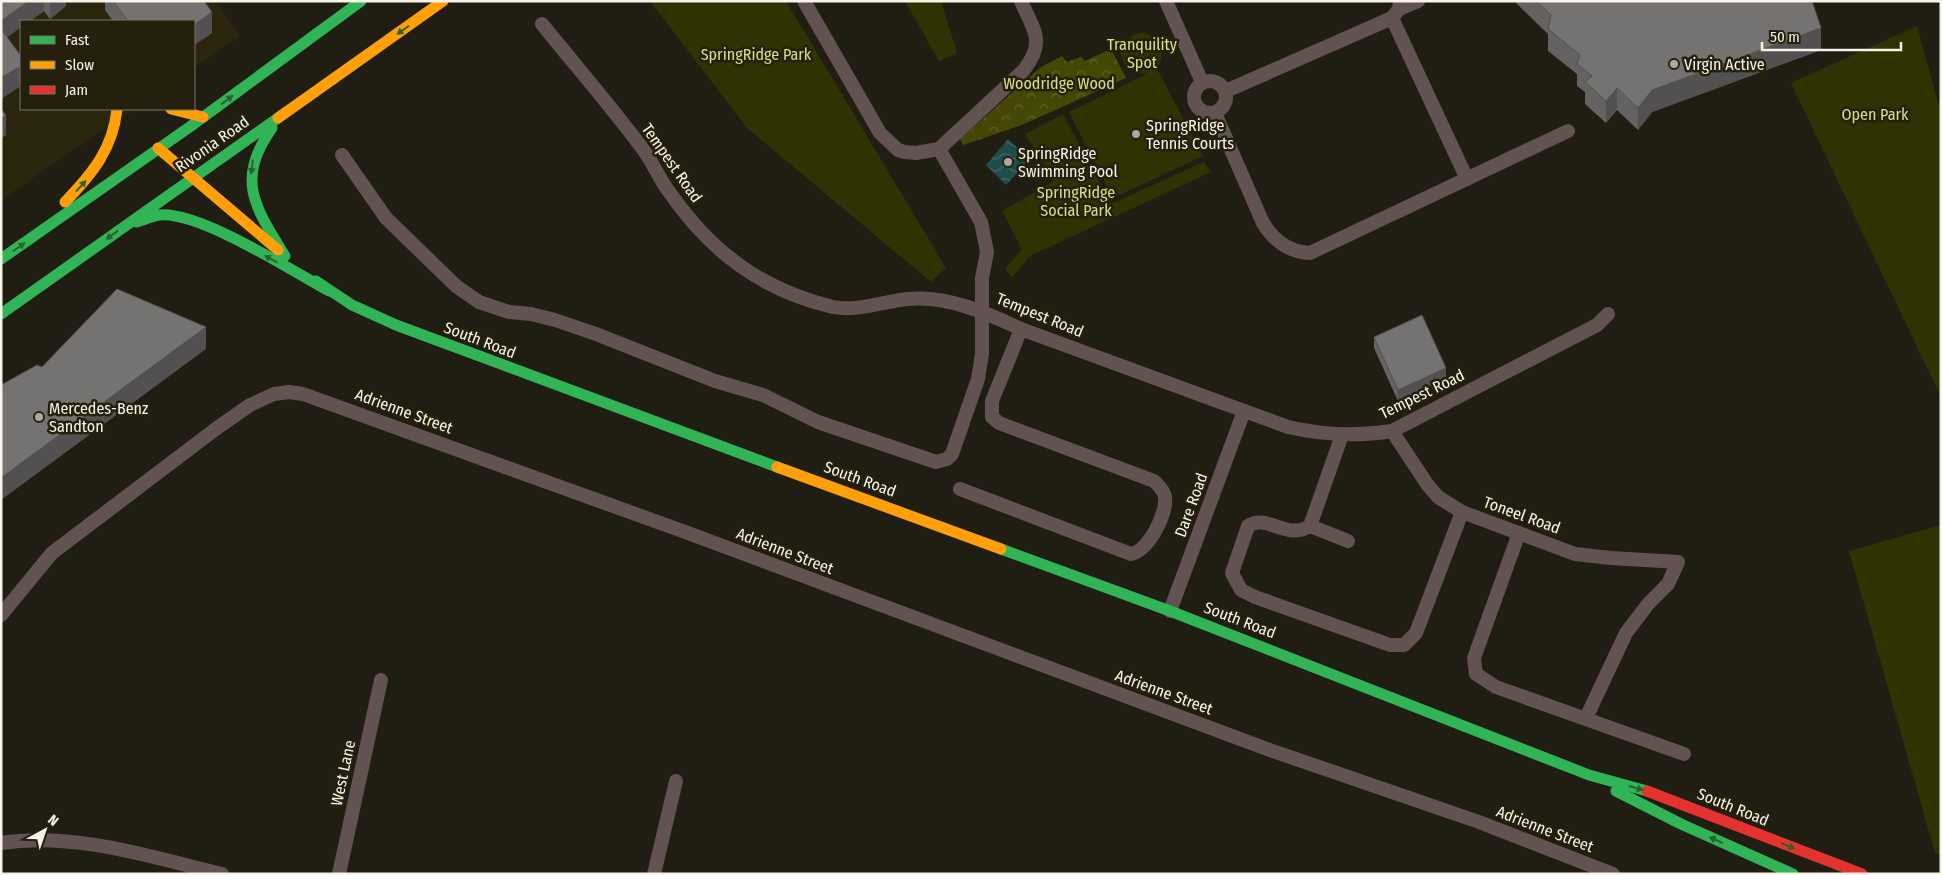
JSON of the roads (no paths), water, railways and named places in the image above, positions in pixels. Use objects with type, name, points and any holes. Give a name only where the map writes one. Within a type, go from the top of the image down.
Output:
[{"type":"street","name":"Rivonia Road","points":[[1,259],[203,117],[361,1]]},
{"type":"street","name":"Rivonia Road","points":[[1,314],[443,1]]},
{"type":"street","points":[[804,1],[880,133],[888,143],[905,152],[916,153],[939,149],[1024,70],[1035,55],[1036,39],[1020,1]]},
{"type":"street","points":[[1166,1],[1202,82]]},
{"type":"street","points":[[1226,91],[1397,9],[1418,1]]},
{"type":"street","points":[[1397,9],[1467,179]]},
{"type":"street","name":"Tempest Road","points":[[542,24],[643,149],[669,192],[692,223],[721,251],[749,274],[774,287],[836,308],[848,308],[912,298],[939,300],[983,311],[1021,329],[1288,427],[1324,434],[1342,435],[1367,435],[1392,431],[1597,325],[1608,314]]},
{"type":"street","points":[[1211,80],[1220,83],[1226,91],[1225,104],[1215,113],[1200,110],[1195,103],[1193,95],[1202,82],[1211,80]]},
{"type":"street","points":[[36,235],[102,162],[116,124],[116,110]]},
{"type":"street","points":[[175,110],[203,117]]},
{"type":"street","points":[[285,256],[257,207],[251,187],[251,174],[255,150],[286,112]]},
{"type":"street","points":[[1215,113],[1263,223],[1270,233],[1297,252],[1310,253],[1568,131]]},
{"type":"street","name":"South Road","points":[[158,148],[194,176],[285,256],[329,291],[352,305],[396,325],[555,386],[1170,611],[1589,775],[1653,793],[1862,874]]},
{"type":"street","points":[[342,154],[386,218],[456,286],[479,302],[509,312],[531,314],[555,320],[596,334],[715,381],[763,395],[818,422],[928,461],[936,462],[947,459],[960,435],[978,380],[982,354],[982,278],[987,252],[981,222],[939,149]]},
{"type":"street","points":[[126,224],[158,215],[177,216],[205,224],[329,291]]},
{"type":"street","points":[[960,489],[1131,554],[1148,545],[1163,510],[1165,498],[1161,488],[1154,481],[999,423],[992,417],[992,401],[1021,329]]},
{"type":"street","name":"Adrienne Street","points":[[1,615],[40,566],[58,547],[210,434],[250,405],[274,394],[289,392],[303,394],[679,529],[1267,749],[1479,822],[1613,874]]},
{"type":"street","name":"Dare Road","points":[[1170,611],[1244,411]]},
{"type":"street","name":"Toneel Road","points":[[1392,431],[1427,484],[1438,497],[1462,512],[1575,554],[1678,562],[1668,584],[1648,604],[1626,634],[1586,718]]},
{"type":"street","points":[[1310,526],[1342,435]]},
{"type":"street","points":[[1348,541],[1310,526],[1293,532],[1261,522],[1248,526],[1232,573],[1235,583],[1241,590],[1255,597],[1397,647],[1409,643],[1416,632],[1462,512]]},
{"type":"street","points":[[1519,533],[1474,658],[1474,670],[1482,680],[1496,687],[1684,754]]},
{"type":"street","name":"West Lane","points":[[339,874],[381,680]]},
{"type":"street","name":"South Road","points":[[1589,775],[1644,807],[1793,874]]},
{"type":"street","points":[[654,874],[676,781]]},
{"type":"street","points":[[1,843],[19,841],[75,842],[222,874]]},
{"type":"water","name":"SpringRidge Swimming Pool","points":[[1008,139],[1030,159],[1006,185],[986,165]]},
{"type":"place","name":"Virgin Active","points":[[1674,64]]},
{"type":"place","name":"SpringRidge Tennis Courts","points":[[1136,134]]},
{"type":"place","name":"SpringRidge Swimming Pool","points":[[1008,162]]},
{"type":"place","name":"Mercedes-Benz Sandton","points":[[39,417]]},
{"type":"park label","name":"Tranquility Spot","points":[[1142,53]]},
{"type":"park label","name":"SpringRidge Park","points":[[756,54]]},
{"type":"park label","name":"Woodridge Wood","points":[[1059,83]]},
{"type":"park label","name":"Open Park","points":[[1875,114]]},
{"type":"park label","name":"SpringRidge Social Park","points":[[1076,201]]}]
